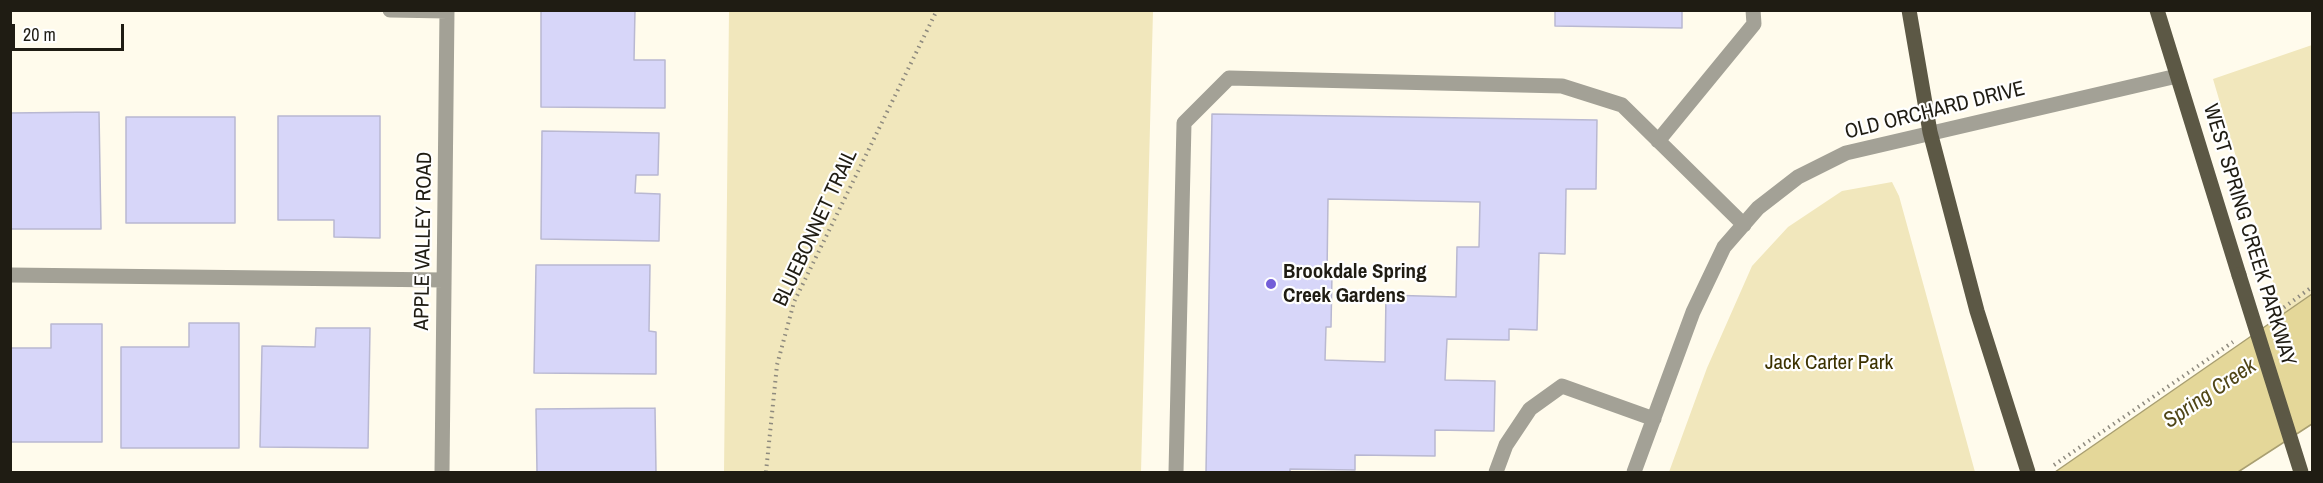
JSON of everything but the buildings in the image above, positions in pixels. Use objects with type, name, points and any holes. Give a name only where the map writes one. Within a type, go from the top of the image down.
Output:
[{"type":"main road","points":[[1909,10],[1930,132],[1977,311],[2028,472]]},
{"type":"main road","name":"WEST SPRING CREEK PARKWAY","points":[[2157,10],[2301,472]]},
{"type":"street","points":[[390,10],[447,11]]},
{"type":"street","points":[[1658,141],[1754,24],[1753,10]]},
{"type":"street","name":"APPLE VALLEY ROAD","points":[[442,472],[447,11]]},
{"type":"street","name":"OLD ORCHARD DRIVE","points":[[1634,472],[1693,312],[1724,248],[1758,208],[1798,177],[1846,153],[2177,76]]},
{"type":"street","points":[[1176,472],[1184,123],[1229,78],[1562,86],[1622,105],[1744,225]]},
{"type":"street","points":[[10,275],[444,280]]},
{"type":"street","points":[[1496,472],[1506,445],[1530,409],[1562,386],[1654,419]]},
{"type":"path","name":"BLUEBONNET TRAIL","points":[[766,472],[777,365],[794,302],[937,10]]},
{"type":"path","points":[[2273,315],[2313,287]]},
{"type":"path","points":[[2052,466],[2235,340]]},
{"type":"green space","points":[[729,11],[1153,11],[1141,472],[724,472]]},
{"type":"green space","points":[[2312,45],[2312,414],[2213,79]]},
{"type":"green space","name":"Jack Carter Park","points":[[1892,182],[1899,196],[1975,472],[1669,472],[1707,368],[1752,266],[1788,227],[1842,191]]},
{"type":"water","name":"Spring Creek","points":[[2312,294],[2312,424],[2238,472],[2055,472]]},
{"type":"place","name":"Brookdale Spring Creek Gardens","points":[[1271,284]]}]
